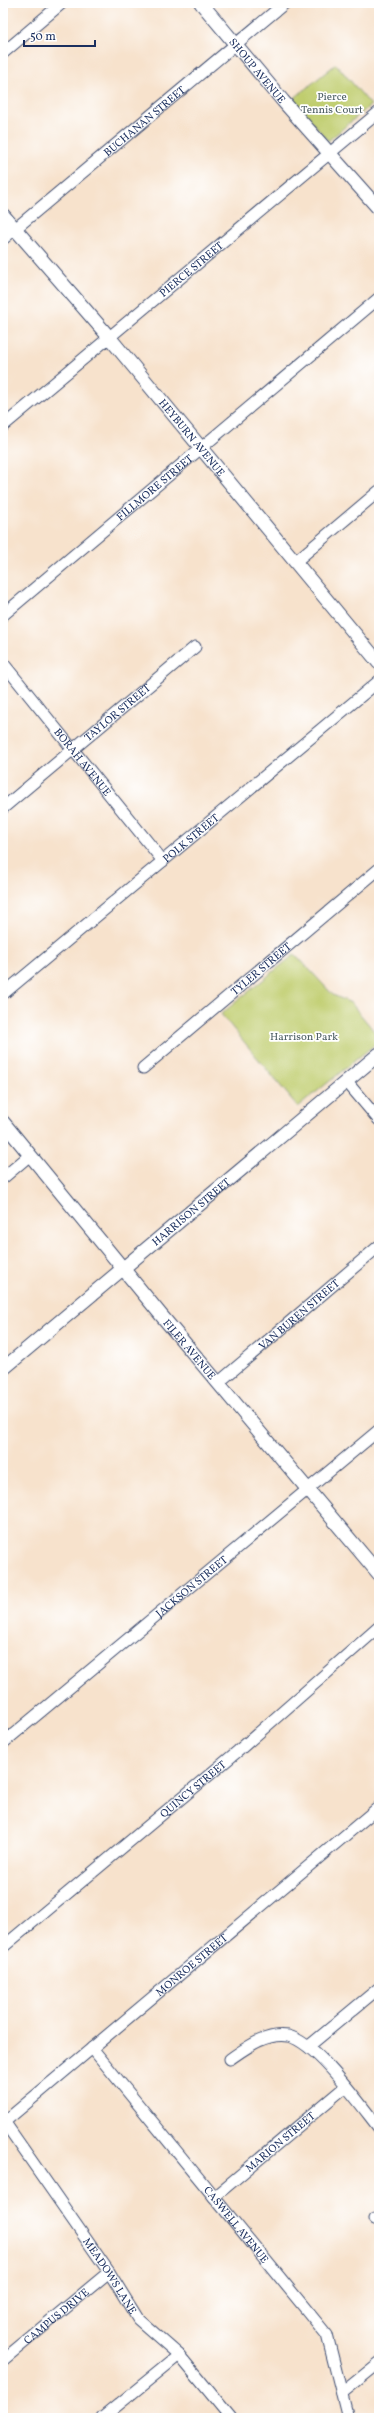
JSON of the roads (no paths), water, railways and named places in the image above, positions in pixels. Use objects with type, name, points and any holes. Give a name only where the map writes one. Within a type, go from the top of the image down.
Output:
[{"type":"street","points":[[3,53],[62,3]]},
{"type":"street","name":"SHOUP AVENUE","points":[[201,3],[329,153],[379,209]]},
{"type":"street","name":"BUCHANAN STREET","points":[[3,239],[285,3]]},
{"type":"street","name":"PIERCE STREET","points":[[3,426],[379,112]]},
{"type":"street","name":"HEYBURN AVENUE","points":[[3,215],[109,337],[379,663]]},
{"type":"street","name":"FILLMORE STREET","points":[[3,615],[379,298]]},
{"type":"street","points":[[295,562],[379,491]]},
{"type":"street","name":"TAYLOR STREET","points":[[3,808],[195,647]]},
{"type":"street","name":"BORAH AVENUE","points":[[3,663],[163,861]]},
{"type":"street","name":"POLK STREET","points":[[3,994],[379,681]]},
{"type":"street","name":"TYLER STREET","points":[[143,1068],[379,869]]},
{"type":"street","name":"HARRISON STREET","points":[[3,1369],[379,1054]]},
{"type":"street","points":[[346,1081],[379,1120]]},
{"type":"street","name":"FILER AVENUE","points":[[3,1122],[123,1269],[379,1574]]},
{"type":"street","points":[[3,1178],[30,1155]]},
{"type":"street","name":"VAN BUREN STREET","points":[[218,1383],[379,1246]]},
{"type":"street","name":"JACKSON STREET","points":[[3,1743],[379,1430]]},
{"type":"street","name":"QUINCY STREET","points":[[3,1947],[238,1751],[379,1627]]},
{"type":"street","name":"MONROE STREET","points":[[3,2122],[379,1806]]},
{"type":"street","points":[[309,2046],[379,1988]]},
{"type":"street","points":[[230,2059],[259,2040],[288,2036],[309,2046],[379,2128]]},
{"type":"street","name":"CASWELL AVENUE","points":[[92,2048],[327,2335],[348,2418]]},
{"type":"street","name":"MARION STREET","points":[[214,2197],[345,2087]]},
{"type":"street","name":"MEADOWS LANE","points":[[3,2122],[109,2272],[138,2319],[179,2355],[231,2418]]},
{"type":"street","name":"CAMPUS DRIVE","points":[[3,2360],[109,2272]]},
{"type":"street","points":[[102,2418],[179,2355]]},
{"type":"street","points":[[342,2393],[379,2363]]},
{"type":"park label","name":"Pierce Tennis Court","points":[[332,102]]},
{"type":"park label","name":"Harrison Park","points":[[304,1036]]}]
